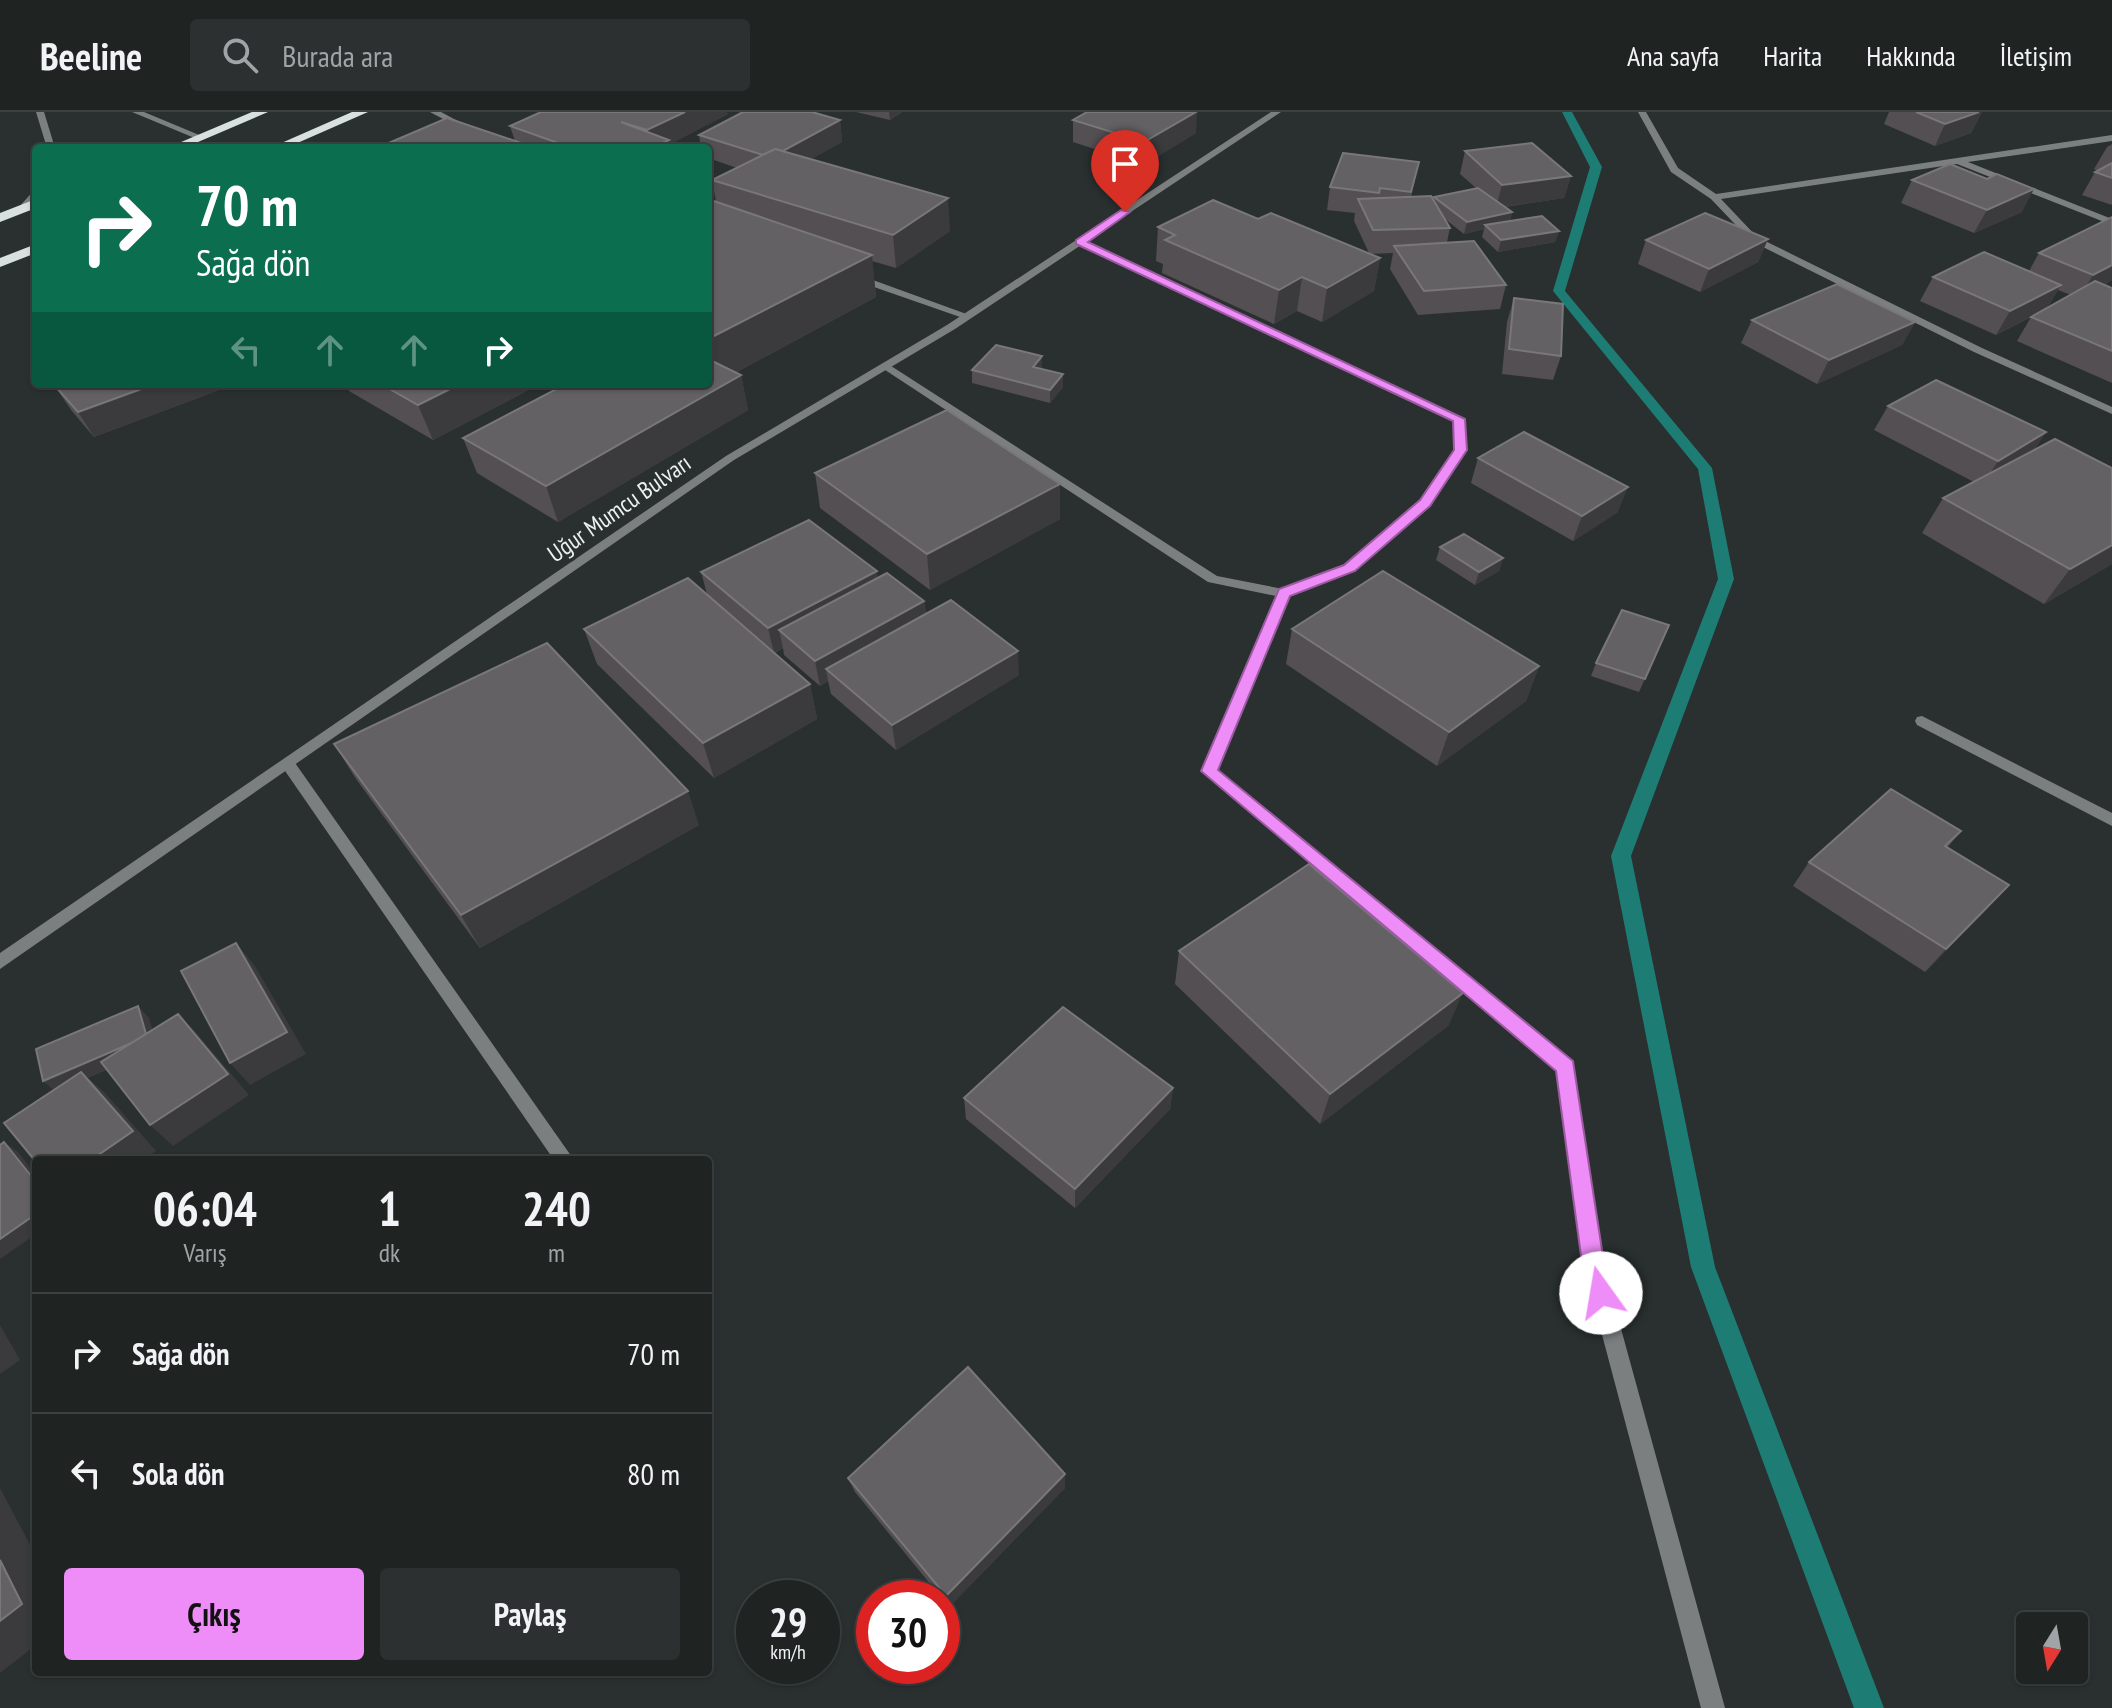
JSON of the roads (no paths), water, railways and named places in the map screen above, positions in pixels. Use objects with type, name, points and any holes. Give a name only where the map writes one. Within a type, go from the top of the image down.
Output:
[{"type":"highway","points":[[183,144],[262,112]]},
{"type":"highway","points":[[286,144],[362,112]]},
{"type":"highway","points":[[0,218],[32,205]]},
{"type":"highway","points":[[0,263],[32,250]]},
{"type":"street","points":[[40,112],[50,144]]},
{"type":"street","points":[[136,112],[200,137]]},
{"type":"street","points":[[434,112],[470,130]]},
{"type":"street","name":"Uğur Mumcu Bulvarı","points":[[0,962],[730,458],[967,316],[1277,112]]},
{"type":"street","points":[[1642,112],[1674,170],[1714,197],[1754,239],[1978,350],[2112,411]]},
{"type":"street","points":[[1714,197],[2112,138]]},
{"type":"street","points":[[1959,161],[2112,222]]},
{"type":"street","points":[[22,209],[32,196]]},
{"type":"street","points":[[884,366],[1213,579],[1284,593],[1350,568],[1425,503],[1461,450],[1459,419],[1080,242]]},
{"type":"street","points":[[837,271],[967,316]]},
{"type":"street","points":[[1284,593],[1209,771],[1566,1067],[1593,1263],[1713,1708]]},
{"type":"street","points":[[1922,721],[2112,820]]},
{"type":"street","points":[[288,764],[562,1156]]},
{"type":"waterway","points":[[1567,112],[1596,167],[1559,291],[1705,468],[1726,579],[1621,856],[1703,1267],[1869,1708]]}]
